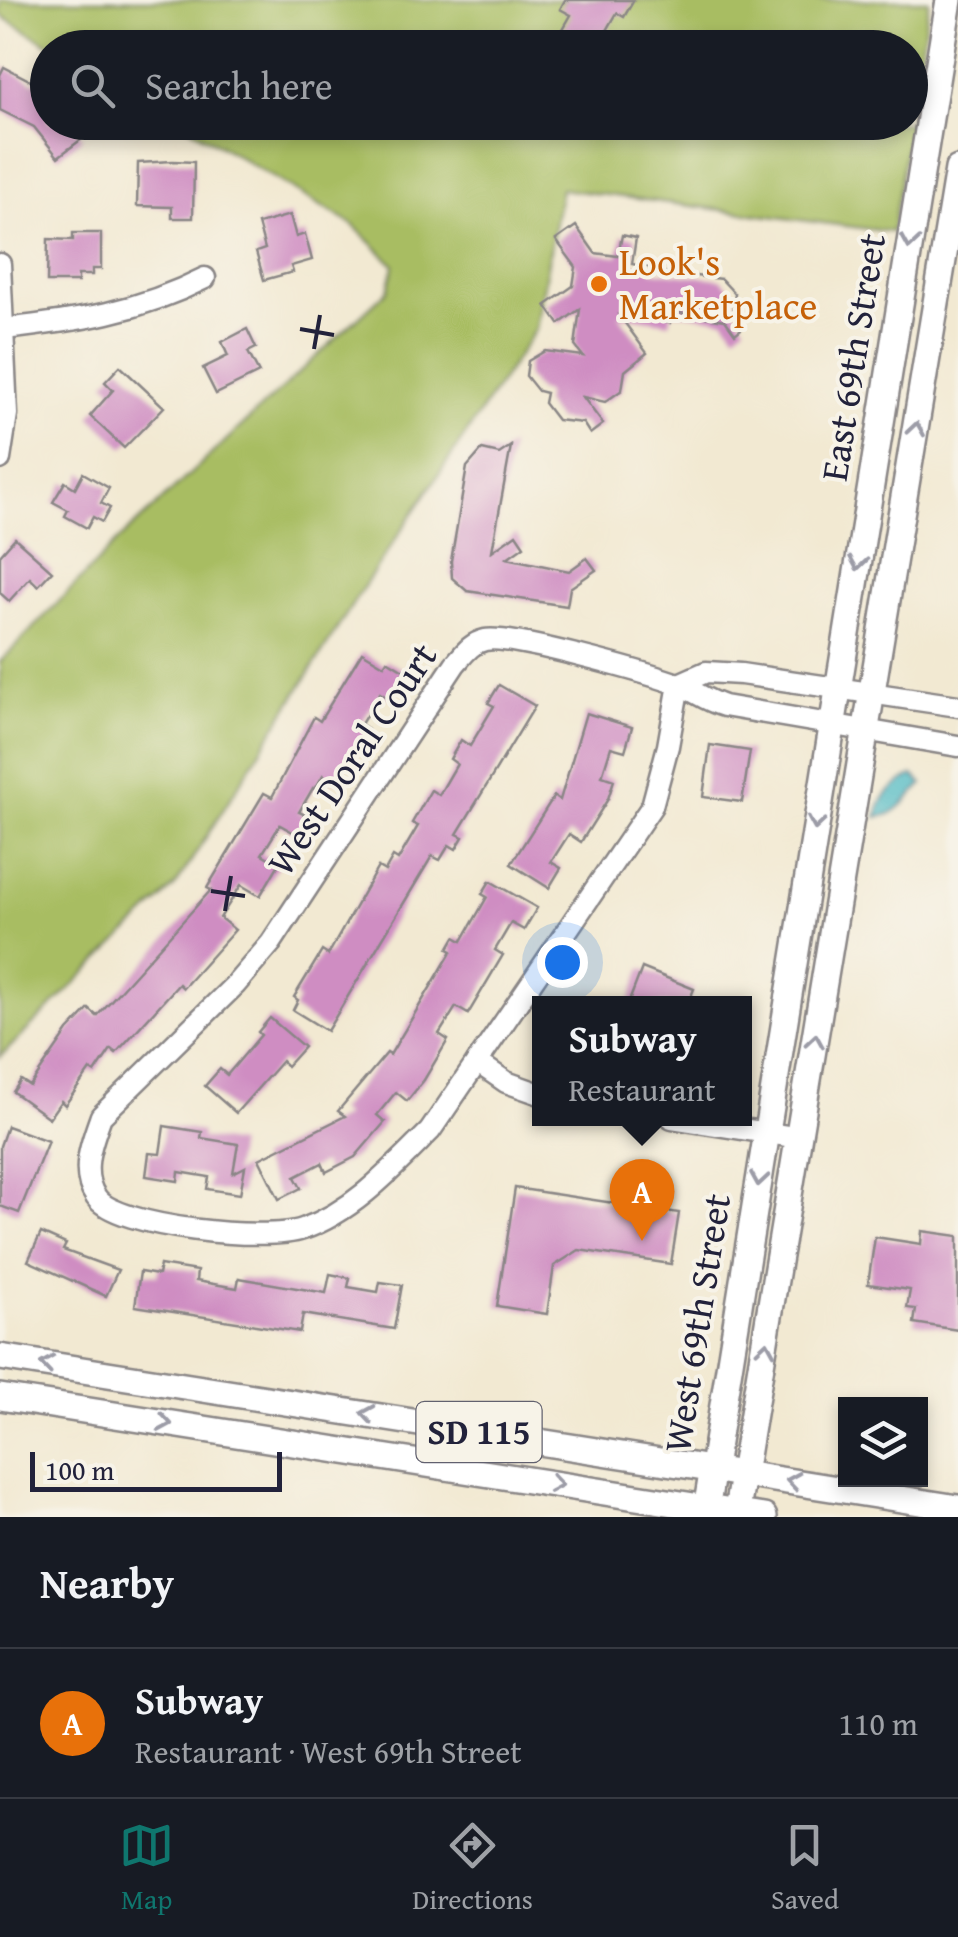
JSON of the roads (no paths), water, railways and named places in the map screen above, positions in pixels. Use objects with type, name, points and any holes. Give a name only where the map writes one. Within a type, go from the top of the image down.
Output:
[{"type":"main road","name":"East 69th Street","points":[[928,130],[949,0]]},
{"type":"main road","name":"East 69th Street","points":[[832,727],[926,140]]},
{"type":"main road","name":"East 69th Street","points":[[866,733],[958,169]]},
{"type":"main road","name":"West 69th Street","points":[[706,1513],[832,727]]},
{"type":"main road","name":"West 69th Street","points":[[737,1515],[866,733]]},
{"type":"main road","name":"SD 115","points":[[0,1357],[958,1508]]},
{"type":"main road","name":"SD 115","points":[[0,1397],[706,1513],[764,1517]]},
{"type":"street","points":[[0,264],[7,414],[0,459]]},
{"type":"street","points":[[4,328],[100,317],[172,295],[205,278]]},
{"type":"street","name":"West Doral Court","points":[[487,639],[503,640],[679,684],[652,806],[430,1131],[389,1172],[349,1205],[300,1230],[251,1236],[127,1217],[107,1209],[92,1190],[88,1176],[102,1116],[236,984],[271,943],[455,664],[472,646],[487,639]]},
{"type":"street","points":[[679,684],[706,672],[741,674],[958,706]]},
{"type":"street","points":[[679,684],[700,699],[724,706],[958,746]]},
{"type":"street","points":[[477,1062],[506,1082],[532,1091]]},
{"type":"street","points":[[726,1126],[800,1138]]},
{"type":"water","points":[[913,775],[923,784],[896,810],[877,817],[889,792]]},
{"type":"place","name":"Look's Marketplace","points":[[599,284]]},
{"type":"place","name":"Subway","points":[[642,1241]]}]
